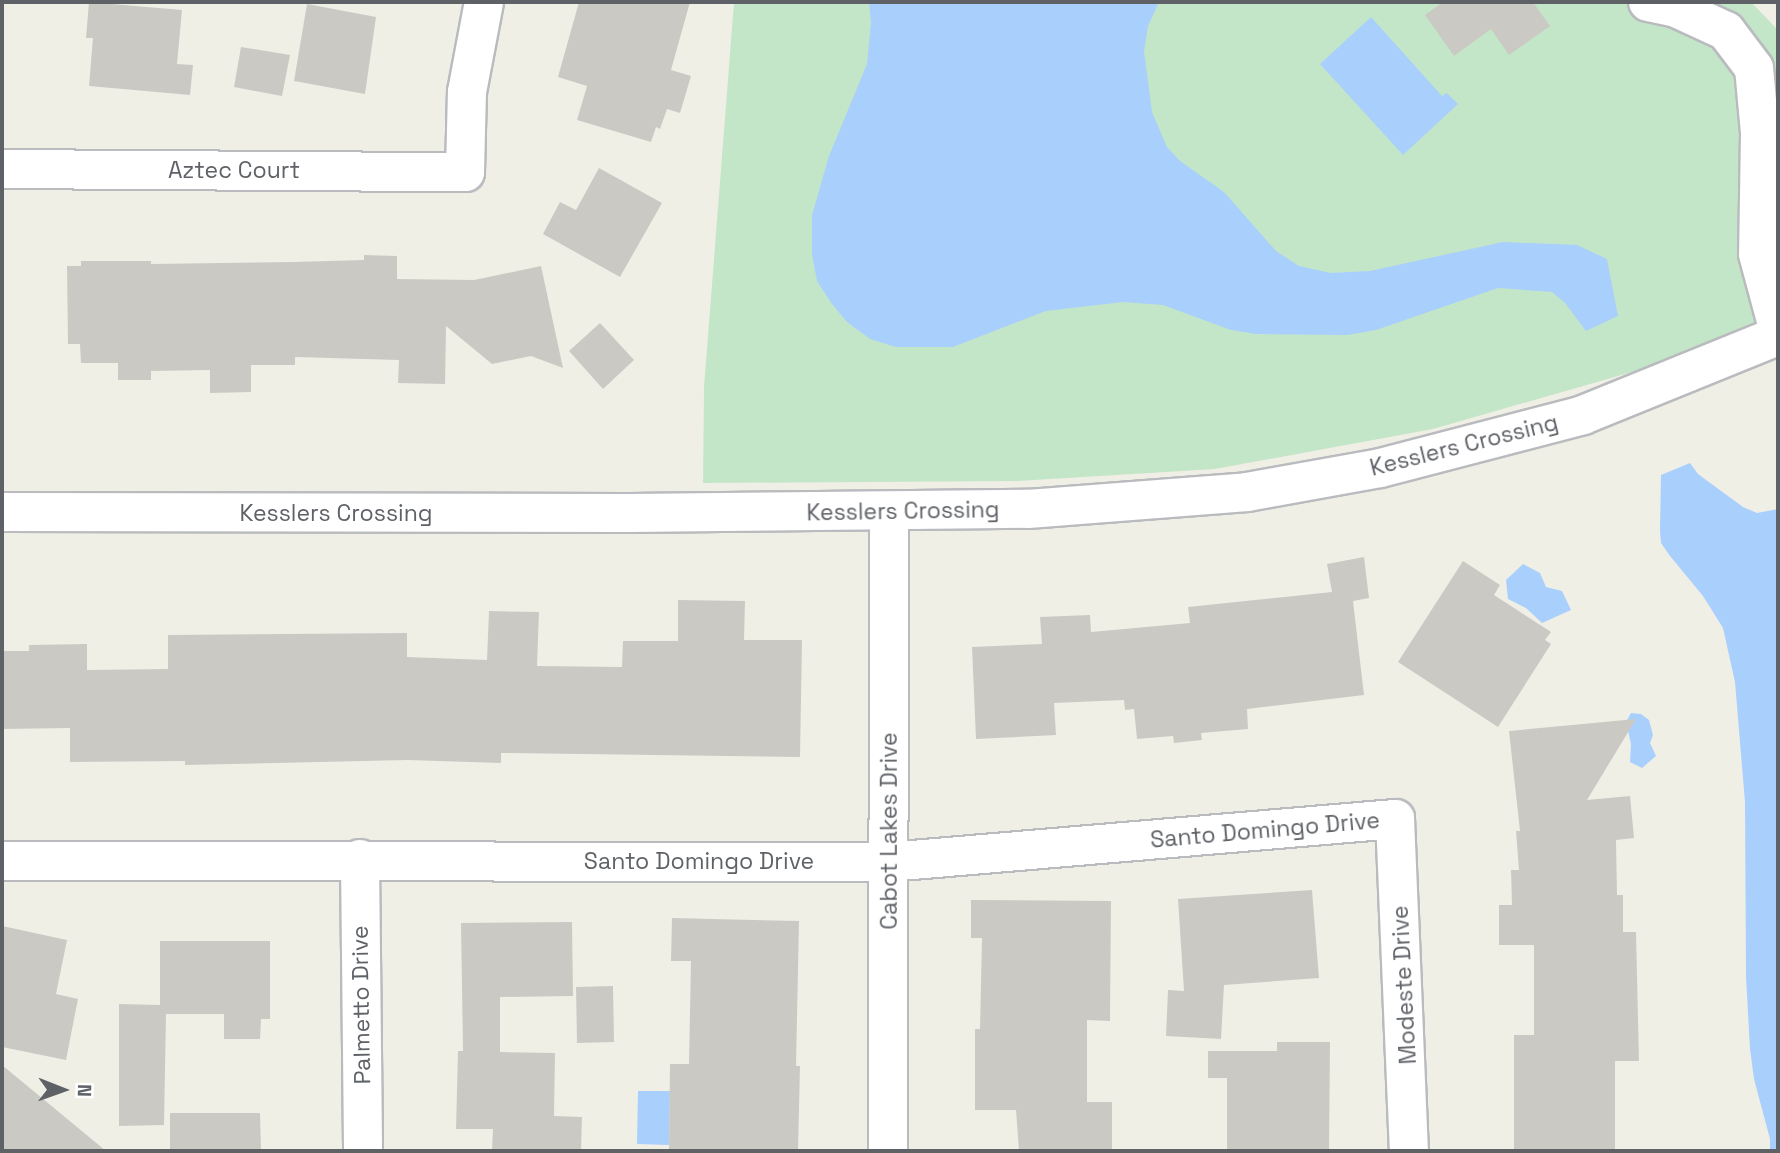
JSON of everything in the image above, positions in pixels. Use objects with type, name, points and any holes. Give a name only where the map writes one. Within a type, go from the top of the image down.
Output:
[{"type":"street","name":"Aztec Court","points":[[2,169],[465,172],[467,92],[484,2]]},
{"type":"street","points":[[1648,2],[1676,8],[1726,31],[1754,68],[1760,133],[1758,254],[1778,328]]},
{"type":"street","name":"Kesslers Crossing","points":[[2,512],[1028,509],[1247,492],[1380,468],[1583,415],[1778,336]]},
{"type":"street","name":"Cabot Lakes Drive","points":[[888,1151],[889,511]]},
{"type":"street","name":"Santo Domingo Drive","points":[[2,861],[360,859],[889,862],[1395,819]]},
{"type":"street","name":"Modeste Drive","points":[[1395,819],[1409,1151]]},
{"type":"street","name":"Palmetto Drive","points":[[360,859],[363,1151]]},
{"type":"green space","points":[[734,2],[1751,2],[1778,30],[1778,317],[1691,355],[1433,429],[1215,469],[1018,481],[703,483],[704,387]]},
{"type":"water","points":[[869,2],[1159,2],[1148,26],[1144,51],[1152,112],[1167,147],[1180,161],[1224,192],[1276,251],[1299,266],[1331,273],[1370,271],[1503,242],[1577,245],[1607,259],[1618,316],[1586,331],[1565,303],[1552,292],[1498,288],[1376,330],[1348,335],[1256,334],[1231,330],[1163,305],[1123,302],[1046,311],[953,347],[896,347],[870,339],[847,322],[832,304],[817,281],[812,254],[812,215],[829,156],[867,64],[871,22]]},
{"type":"water","points":[[1371,17],[1442,96],[1447,93],[1458,104],[1403,155],[1320,64]]},
{"type":"water","points":[[1690,463],[1698,474],[1743,507],[1757,513],[1778,509],[1778,1151],[1770,1151],[1770,1139],[1754,1079],[1750,1049],[1746,977],[1745,802],[1735,682],[1723,628],[1703,596],[1661,543],[1661,475]]},
{"type":"water","points":[[1523,564],[1540,573],[1546,587],[1562,591],[1571,610],[1542,623],[1526,608],[1508,599],[1506,580]]},
{"type":"water","points":[[1631,713],[1641,714],[1649,720],[1653,735],[1650,743],[1656,756],[1642,768],[1630,762],[1631,744],[1626,722]]},
{"type":"water","points":[[638,1091],[670,1091],[669,1145],[637,1144]]},
{"type":"building","points":[[89,2],[182,10],[177,64],[193,65],[190,95],[89,86],[93,38],[86,38]]},
{"type":"building","points":[[579,2],[690,2],[671,70],[691,76],[680,113],[667,109],[660,129],[656,127],[651,142],[577,120],[587,86],[558,77]]},
{"type":"building","points":[[1443,2],[1533,2],[1550,26],[1509,55],[1491,29],[1454,56],[1425,15]]},
{"type":"building","points":[[307,4],[376,17],[365,94],[294,81]]},
{"type":"building","points":[[241,47],[290,55],[282,96],[234,87]]},
{"type":"building","points":[[599,168],[662,203],[620,277],[543,234],[560,202],[576,210]]},
{"type":"building","points":[[364,255],[397,256],[397,279],[474,280],[541,266],[563,368],[531,356],[492,364],[446,326],[445,384],[398,383],[399,360],[295,357],[295,365],[251,365],[251,392],[210,393],[210,370],[151,371],[151,380],[118,380],[118,363],[81,363],[80,344],[68,344],[67,266],[81,266],[81,261],[151,261],[151,264],[294,262],[364,260]]},
{"type":"building","points":[[600,323],[634,360],[603,389],[569,351]]},
{"type":"building","points":[[1364,557],[1369,598],[1353,601],[1364,695],[1247,709],[1248,729],[1201,733],[1202,740],[1174,743],[1173,736],[1137,739],[1134,709],[1125,710],[1124,700],[1054,703],[1056,735],[976,739],[972,647],[1042,644],[1040,617],[1090,615],[1091,632],[1190,623],[1188,607],[1332,592],[1327,564]]},
{"type":"building","points":[[1463,561],[1500,585],[1494,595],[1551,632],[1545,640],[1551,644],[1498,727],[1398,662]]},
{"type":"building","points":[[678,600],[745,601],[744,640],[802,640],[800,757],[501,753],[501,763],[407,760],[185,765],[185,761],[70,762],[70,728],[2,729],[2,651],[29,651],[29,645],[87,644],[87,670],[168,669],[168,635],[407,633],[407,657],[487,660],[489,611],[539,612],[537,666],[622,667],[623,641],[678,641]]},
{"type":"building","points":[[1636,719],[1587,800],[1630,796],[1634,838],[1616,840],[1617,895],[1623,895],[1623,932],[1636,932],[1639,1061],[1615,1061],[1615,1151],[1514,1151],[1514,1035],[1534,1035],[1534,945],[1499,945],[1499,905],[1512,905],[1511,870],[1519,870],[1516,831],[1520,831],[1509,731]]},
{"type":"building","points":[[1312,890],[1319,978],[1224,985],[1221,1039],[1166,1036],[1168,990],[1184,991],[1178,899]]},
{"type":"building","points":[[971,900],[1111,901],[1110,1021],[1087,1020],[1087,1102],[1112,1102],[1112,1151],[1019,1151],[1016,1110],[975,1110],[975,1029],[980,1029],[982,938],[971,938]]},
{"type":"building","points":[[672,918],[799,921],[796,1066],[800,1066],[798,1151],[669,1151],[670,1064],[689,1064],[691,961],[671,961]]},
{"type":"building","points":[[572,922],[573,996],[500,997],[500,1052],[555,1053],[554,1116],[582,1117],[581,1151],[492,1151],[493,1129],[456,1129],[458,1051],[463,1051],[461,923]]},
{"type":"building","points":[[2,926],[67,940],[56,994],[78,999],[66,1060],[2,1047]]},
{"type":"building","points":[[160,941],[270,941],[270,1019],[261,1019],[260,1039],[224,1039],[224,1014],[166,1014],[164,1125],[119,1126],[119,1004],[160,1005]]},
{"type":"building","points":[[613,986],[614,1042],[577,1043],[576,987]]},
{"type":"building","points":[[1277,1042],[1330,1042],[1329,1151],[1227,1151],[1227,1078],[1208,1078],[1208,1051],[1277,1051]]},
{"type":"building","points":[[2,1065],[106,1151],[2,1151]]},
{"type":"building","points":[[170,1113],[260,1113],[261,1151],[170,1151]]}]
